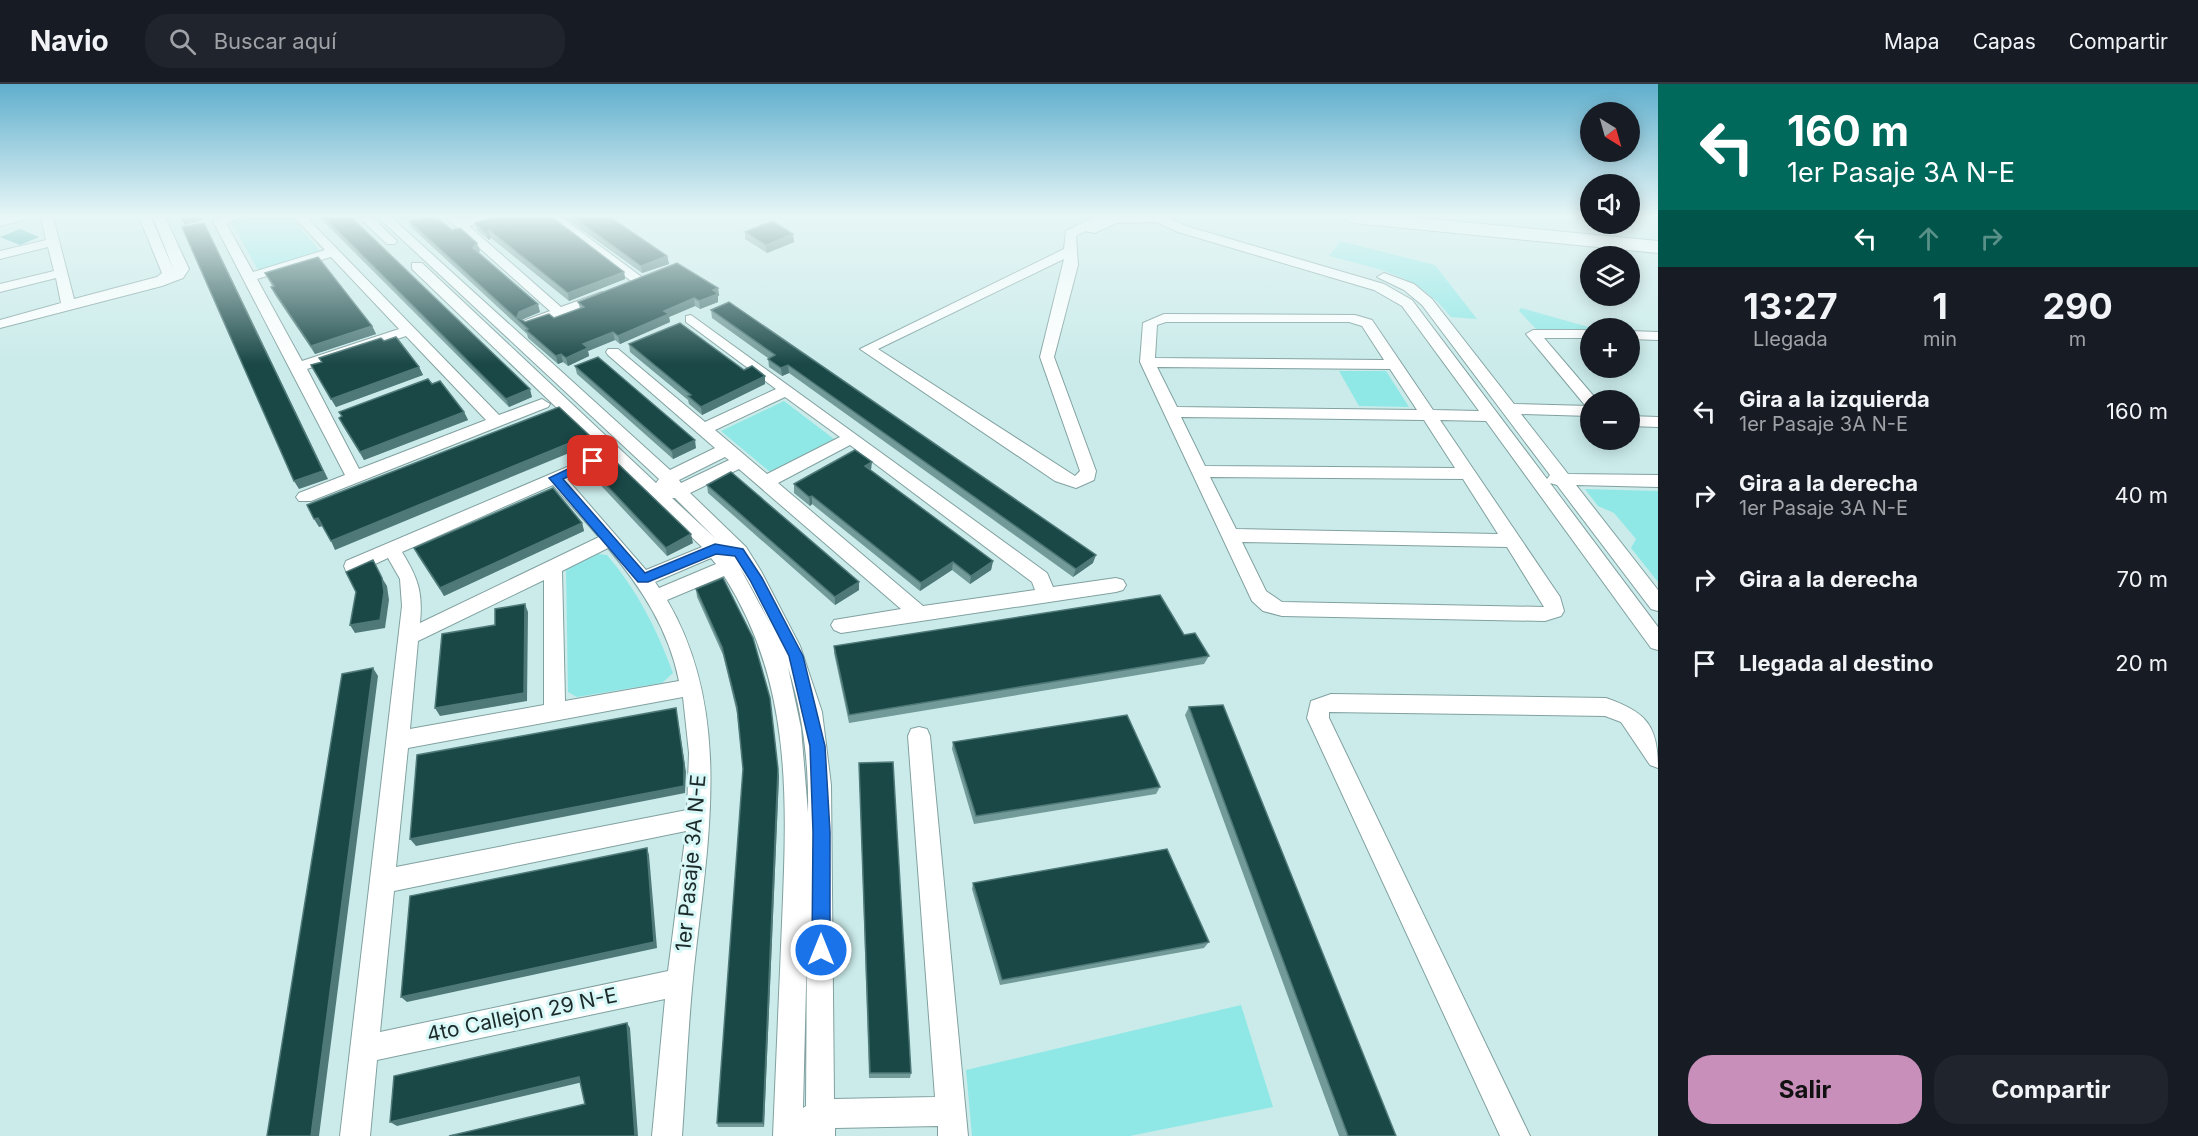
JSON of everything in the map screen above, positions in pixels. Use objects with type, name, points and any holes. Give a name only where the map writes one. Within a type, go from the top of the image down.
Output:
[{"type":"street","points":[[59,266],[69,306]]},
{"type":"street","points":[[157,283],[169,273],[166,266]]},
{"type":"street","points":[[0,324],[174,278],[182,269],[181,266]]},
{"type":"street","points":[[242,266],[298,367],[330,417],[354,477]]},
{"type":"street","points":[[249,277],[286,266]]},
{"type":"street","points":[[347,266],[497,422]]},
{"type":"street","points":[[437,266],[668,488],[761,588],[796,656],[818,746],[822,832],[820,1125]]},
{"type":"street","points":[[507,266],[559,312]]},
{"type":"street","points":[[528,324],[645,279],[626,266]]},
{"type":"street","points":[[1035,266],[867,350],[1061,477],[1076,482],[1088,476],[1088,471],[1047,357],[1071,266]]},
{"type":"street","points":[[1323,266],[1398,282],[1422,296],[1658,604]]},
{"type":"street","points":[[1328,266],[1350,273],[1392,292],[1407,303],[1658,642]]},
{"type":"street","points":[[0,288],[61,273]]},
{"type":"street","points":[[712,310],[686,321],[787,390],[1040,578],[1047,595]]},
{"type":"street","points":[[1157,318],[1338,318],[1355,319],[1367,324],[1433,420],[1555,607],[1550,613],[1276,608],[1259,596],[1147,362],[1150,323],[1157,318]]},
{"type":"street","points":[[298,367],[409,330]]},
{"type":"street","points":[[1580,334],[1533,334],[1581,390]]},
{"type":"street","points":[[1640,335],[1658,336]]},
{"type":"street","points":[[632,344],[608,354],[704,429],[919,613]]},
{"type":"street","points":[[1147,362],[1396,365]]},
{"type":"street","points":[[430,380],[451,372]]},
{"type":"street","points":[[704,429],[787,390]]},
{"type":"street","points":[[304,497],[542,404]]},
{"type":"street","points":[[1513,414],[1580,411]]},
{"type":"street","points":[[1171,412],[1495,421]]},
{"type":"street","points":[[1513,414],[1580,420]]},
{"type":"street","points":[[1640,421],[1658,422]]},
{"type":"street","points":[[766,482],[851,438]]},
{"type":"street","points":[[668,488],[727,449]]},
{"type":"street","points":[[353,566],[593,461]]},
{"type":"street","points":[[668,488],[741,461]]},
{"type":"street","points":[[1199,471],[1468,474]]},
{"type":"street","name":"1er Pasaje 3A N-E","points":[[555,478],[611,539],[649,588],[686,663],[691,687],[700,746],[699,818],[680,982],[667,1136]]},
{"type":"street","points":[[1538,478],[1658,481]]},
{"type":"street","points":[[668,488],[715,549],[733,560],[776,663],[795,756],[798,830],[789,1135],[820,1125],[952,1124],[919,736]]},
{"type":"street","points":[[1230,535],[1512,541]]},
{"type":"street","points":[[409,637],[611,539]]},
{"type":"street","points":[[355,1136],[412,606],[409,579],[392,549]]},
{"type":"street","points":[[649,588],[715,549]]},
{"type":"street","points":[[649,588],[733,560]]},
{"type":"street","points":[[553,568],[555,711]]},
{"type":"street","points":[[841,625],[1116,585]]},
{"type":"street","points":[[398,740],[691,687]]},
{"type":"street","points":[[1515,1136],[1318,718],[1319,707],[1331,703],[1606,707],[1629,716],[1658,758]]},
{"type":"street","points":[[382,881],[699,818]]},
{"type":"street","name":"4to Callejon 29 N-E","points":[[364,1049],[680,982]]},
{"type":"shaded area","points":[[256,266],[272,266],[258,270]]},
{"type":"shaded area","points":[[1366,266],[1436,266],[1477,319],[1451,317],[1424,291],[1396,275]]},
{"type":"shaded area","points":[[1521,308],[1580,325],[1580,332],[1539,332],[1519,311]]},
{"type":"shaded area","points":[[1339,371],[1386,371],[1409,407],[1359,406]]},
{"type":"shaded area","points":[[784,401],[834,439],[770,472],[721,431]]},
{"type":"shaded area","points":[[1585,489],[1658,491],[1658,582],[1631,548],[1636,539],[1614,513],[1598,506]]},
{"type":"shaded area","points":[[598,554],[607,555],[637,596],[673,673],[662,683],[577,697],[568,692],[566,569]]},
{"type":"shaded area","points":[[1241,1005],[1273,1107],[1130,1136],[972,1136],[966,1070]]},
{"type":"building","points":[[199,266],[225,266],[323,471],[294,481]]},
{"type":"building","points":[[288,266],[325,266],[372,326],[311,346],[271,287],[274,286],[265,273]]},
{"type":"building","points":[[373,266],[402,266],[530,389],[506,399]]},
{"type":"building","points":[[459,266],[494,266],[538,304],[519,312],[517,317],[525,322],[549,314],[554,318],[584,307],[578,302],[669,266],[682,266],[718,288],[713,290],[718,294],[699,301],[694,298],[664,311],[669,314],[618,336],[613,332],[583,344],[588,348],[566,358],[561,354],[556,356],[526,330],[528,329]]},
{"type":"building","points":[[534,266],[616,266],[624,272],[568,293]]},
{"type":"building","points":[[729,302],[1096,555],[1076,569],[788,365],[781,368],[768,359],[775,355],[711,310]]},
{"type":"building","points":[[680,323],[744,370],[752,366],[765,376],[701,407],[688,396],[691,395],[629,344]]},
{"type":"building","points":[[396,337],[419,367],[331,399],[311,365],[322,362],[319,358],[381,338],[384,341]]},
{"type":"building","points":[[598,357],[695,440],[672,451],[575,366]]},
{"type":"building","points":[[428,379],[432,384],[440,381],[464,412],[360,452],[339,418],[342,416],[339,412]]},
{"type":"building","points":[[559,407],[589,435],[331,541],[318,518],[314,519],[307,505]]},
{"type":"building","points":[[855,450],[872,462],[865,466],[993,561],[971,576],[953,562],[921,583],[794,484]]},
{"type":"building","points":[[614,460],[691,534],[666,548],[592,470]]},
{"type":"building","points":[[731,472],[859,582],[835,597],[707,485]]},
{"type":"building","points":[[553,488],[582,523],[440,588],[414,548]]},
{"type":"building","points":[[373,560],[382,578],[384,592],[380,620],[350,625],[356,592],[346,572]]},
{"type":"building","points":[[723,578],[753,638],[770,698],[778,769],[763,1123],[717,1123],[743,769],[737,707],[722,647],[696,589]]},
{"type":"building","points":[[1160,595],[1184,635],[1195,633],[1209,656],[849,715],[834,646]]},
{"type":"building","points":[[525,604],[524,693],[435,708],[442,634],[495,625],[495,609]]},
{"type":"building","points":[[373,668],[311,1136],[267,1136],[342,674]]},
{"type":"building","points":[[1223,705],[1396,1136],[1348,1136],[1189,707]]},
{"type":"building","points":[[676,708],[684,764],[684,786],[410,839],[417,755]]},
{"type":"building","points":[[1127,715],[1160,787],[976,816],[953,742]]},
{"type":"building","points":[[893,762],[911,1073],[870,1073],[859,763]]},
{"type":"building","points":[[647,848],[654,942],[401,997],[410,896]]},
{"type":"building","points":[[1167,849],[1209,942],[1002,980],[973,883]]},
{"type":"building","points":[[627,1023],[635,1136],[449,1136],[585,1104],[579,1077],[390,1122],[394,1076]]},
{"type":"route","points":[[593,461],[555,478],[611,539],[643,579],[715,549],[739,552],[756,578],[796,656],[808,697],[818,746],[822,832],[821,950]]}]
